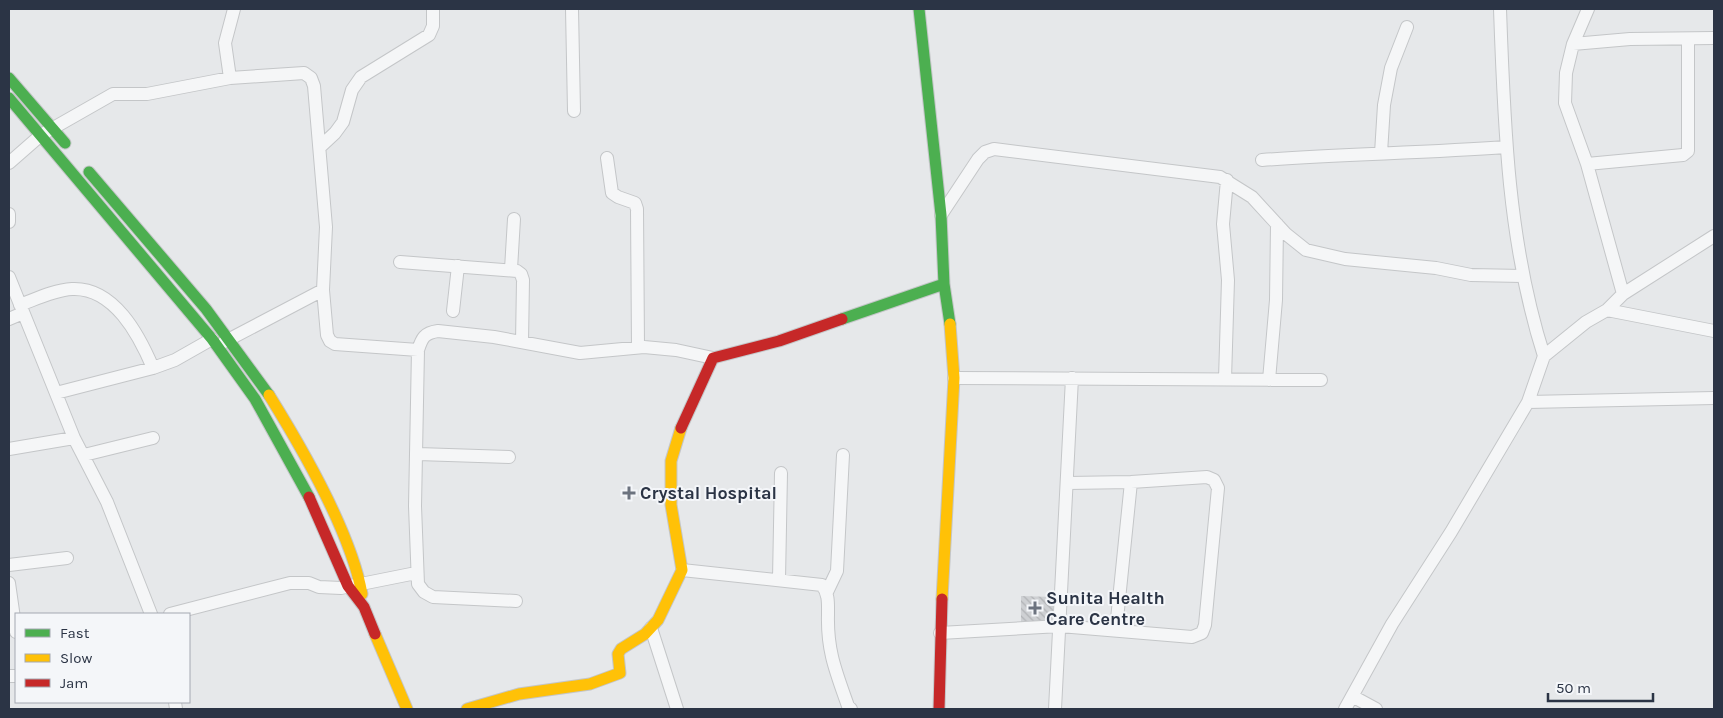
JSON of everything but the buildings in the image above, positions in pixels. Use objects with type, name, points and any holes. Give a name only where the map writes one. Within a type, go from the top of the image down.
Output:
[{"type":"main road","points":[[919,9],[941,214],[944,284],[951,329],[954,378],[940,633],[939,709]]},
{"type":"main road","points":[[9,78],[228,339],[269,396],[315,475],[354,585]]},
{"type":"main road","points":[[9,98],[214,343],[255,399],[283,446],[354,585],[407,709]]},
{"type":"main road","points":[[467,709],[511,696],[590,684],[613,677],[620,673],[621,668],[618,654],[621,649],[651,628],[658,620],[682,570],[671,505],[671,460],[682,426],[713,358],[779,341],[944,284]]},
{"type":"street","points":[[230,78],[225,43],[234,9]]},
{"type":"street","points":[[321,146],[335,133],[343,122],[352,90],[361,77],[430,35],[433,26],[433,9]]},
{"type":"street","points":[[572,9],[574,111]]},
{"type":"street","points":[[1504,9],[1506,147],[1522,276],[1544,356]]},
{"type":"street","points":[[1588,9],[1573,44],[1566,72],[1565,103],[1587,164],[1624,294]]},
{"type":"street","points":[[1381,153],[1384,105],[1391,68],[1407,27]]},
{"type":"street","points":[[1573,44],[1630,39],[1714,38]]},
{"type":"street","points":[[1587,164],[1683,155],[1688,151],[1688,39]]},
{"type":"street","points":[[9,163],[41,135],[113,94],[147,94],[230,78],[304,73],[311,78],[314,86],[321,146],[326,227],[323,290],[327,335],[330,341],[335,344],[418,350]]},
{"type":"street","points":[[1262,160],[1506,147]]},
{"type":"street","points":[[941,214],[978,159],[985,152],[994,149],[1213,176],[1228,180],[1252,197],[1299,247],[1345,259],[1410,265],[1472,276],[1522,276]]},
{"type":"street","points":[[608,158],[612,193],[635,203],[637,209],[638,347]]},
{"type":"street","points":[[1225,380],[1228,280],[1222,224],[1228,180]]},
{"type":"street","points":[[9,214],[9,222]]},
{"type":"street","points":[[511,269],[514,219]]},
{"type":"street","points":[[1269,380],[1276,300],[1277,224]]},
{"type":"street","points":[[1345,709],[1392,624],[1451,532],[1528,402],[1544,356],[1586,322],[1607,310],[1624,294],[1714,236]]},
{"type":"street","points":[[400,262],[511,269],[521,274],[523,280],[522,342]]},
{"type":"street","points":[[452,311],[458,266]]},
{"type":"street","points":[[9,277],[74,438],[107,502],[151,613]]},
{"type":"street","points":[[9,319],[22,309],[59,291],[84,289],[108,302],[124,316],[139,337],[153,368]]},
{"type":"street","points":[[56,393],[153,368],[175,360],[228,339],[323,290]]},
{"type":"street","points":[[1607,310],[1714,331]]},
{"type":"street","points":[[516,601],[433,597],[424,592],[418,584],[416,573],[418,350],[422,337],[428,332],[438,331],[522,342],[580,353],[638,347],[676,350],[713,358]]},
{"type":"street","points":[[954,378],[1321,380]]},
{"type":"street","points":[[1055,709],[1072,378]]},
{"type":"street","points":[[1528,402],[1714,398]]},
{"type":"street","points":[[9,449],[74,438]]},
{"type":"street","points":[[84,455],[153,438]]},
{"type":"street","points":[[418,454],[509,457]]},
{"type":"street","points":[[843,455],[837,571],[827,592],[829,649],[848,706],[851,709]]},
{"type":"street","points":[[780,579],[781,474]]},
{"type":"street","points":[[940,633],[1060,626],[1116,629],[1192,637],[1202,633],[1206,625],[1218,488],[1214,480],[1207,477],[1131,482],[1068,483]]},
{"type":"street","points":[[1116,629],[1131,482]]},
{"type":"street","points":[[9,565],[67,558]]},
{"type":"street","points":[[682,570],[814,583],[822,585],[827,592]]},
{"type":"street","points":[[174,613],[290,583],[309,583],[330,589],[416,573]]},
{"type":"street","points":[[9,583],[15,625]]},
{"type":"street","points":[[651,628],[677,709]]},
{"type":"street","points":[[1352,696],[1376,709]]},
{"type":"traffic: fast","points":[[919,9],[941,215],[944,284],[950,324]]},
{"type":"traffic: fast","points":[[9,78],[65,143]]},
{"type":"traffic: fast","points":[[9,98],[212,339],[255,399],[309,497]]},
{"type":"traffic: fast","points":[[89,172],[206,309],[269,395]]},
{"type":"traffic: fast","points":[[842,319],[944,284]]},
{"type":"traffic: slow","points":[[942,599],[954,378],[950,324]]},
{"type":"traffic: slow","points":[[269,395],[324,491],[347,545],[362,594]]},
{"type":"traffic: slow","points":[[467,709],[519,694],[590,684],[620,673],[618,654],[621,649],[645,634],[658,620],[682,570],[671,505],[671,461],[681,428]]},
{"type":"traffic: slow","points":[[375,634],[407,709]]},
{"type":"traffic: jam","points":[[681,428],[713,358],[779,341],[842,319]]},
{"type":"traffic: jam","points":[[309,497],[348,586],[364,607],[375,634]]},
{"type":"traffic: jam","points":[[939,709],[942,599]]},
{"type":"place","name":"Crystal Hospital","points":[[629,493]]},
{"type":"place","name":"Sunita Health Care Centre","points":[[1035,608]]}]
